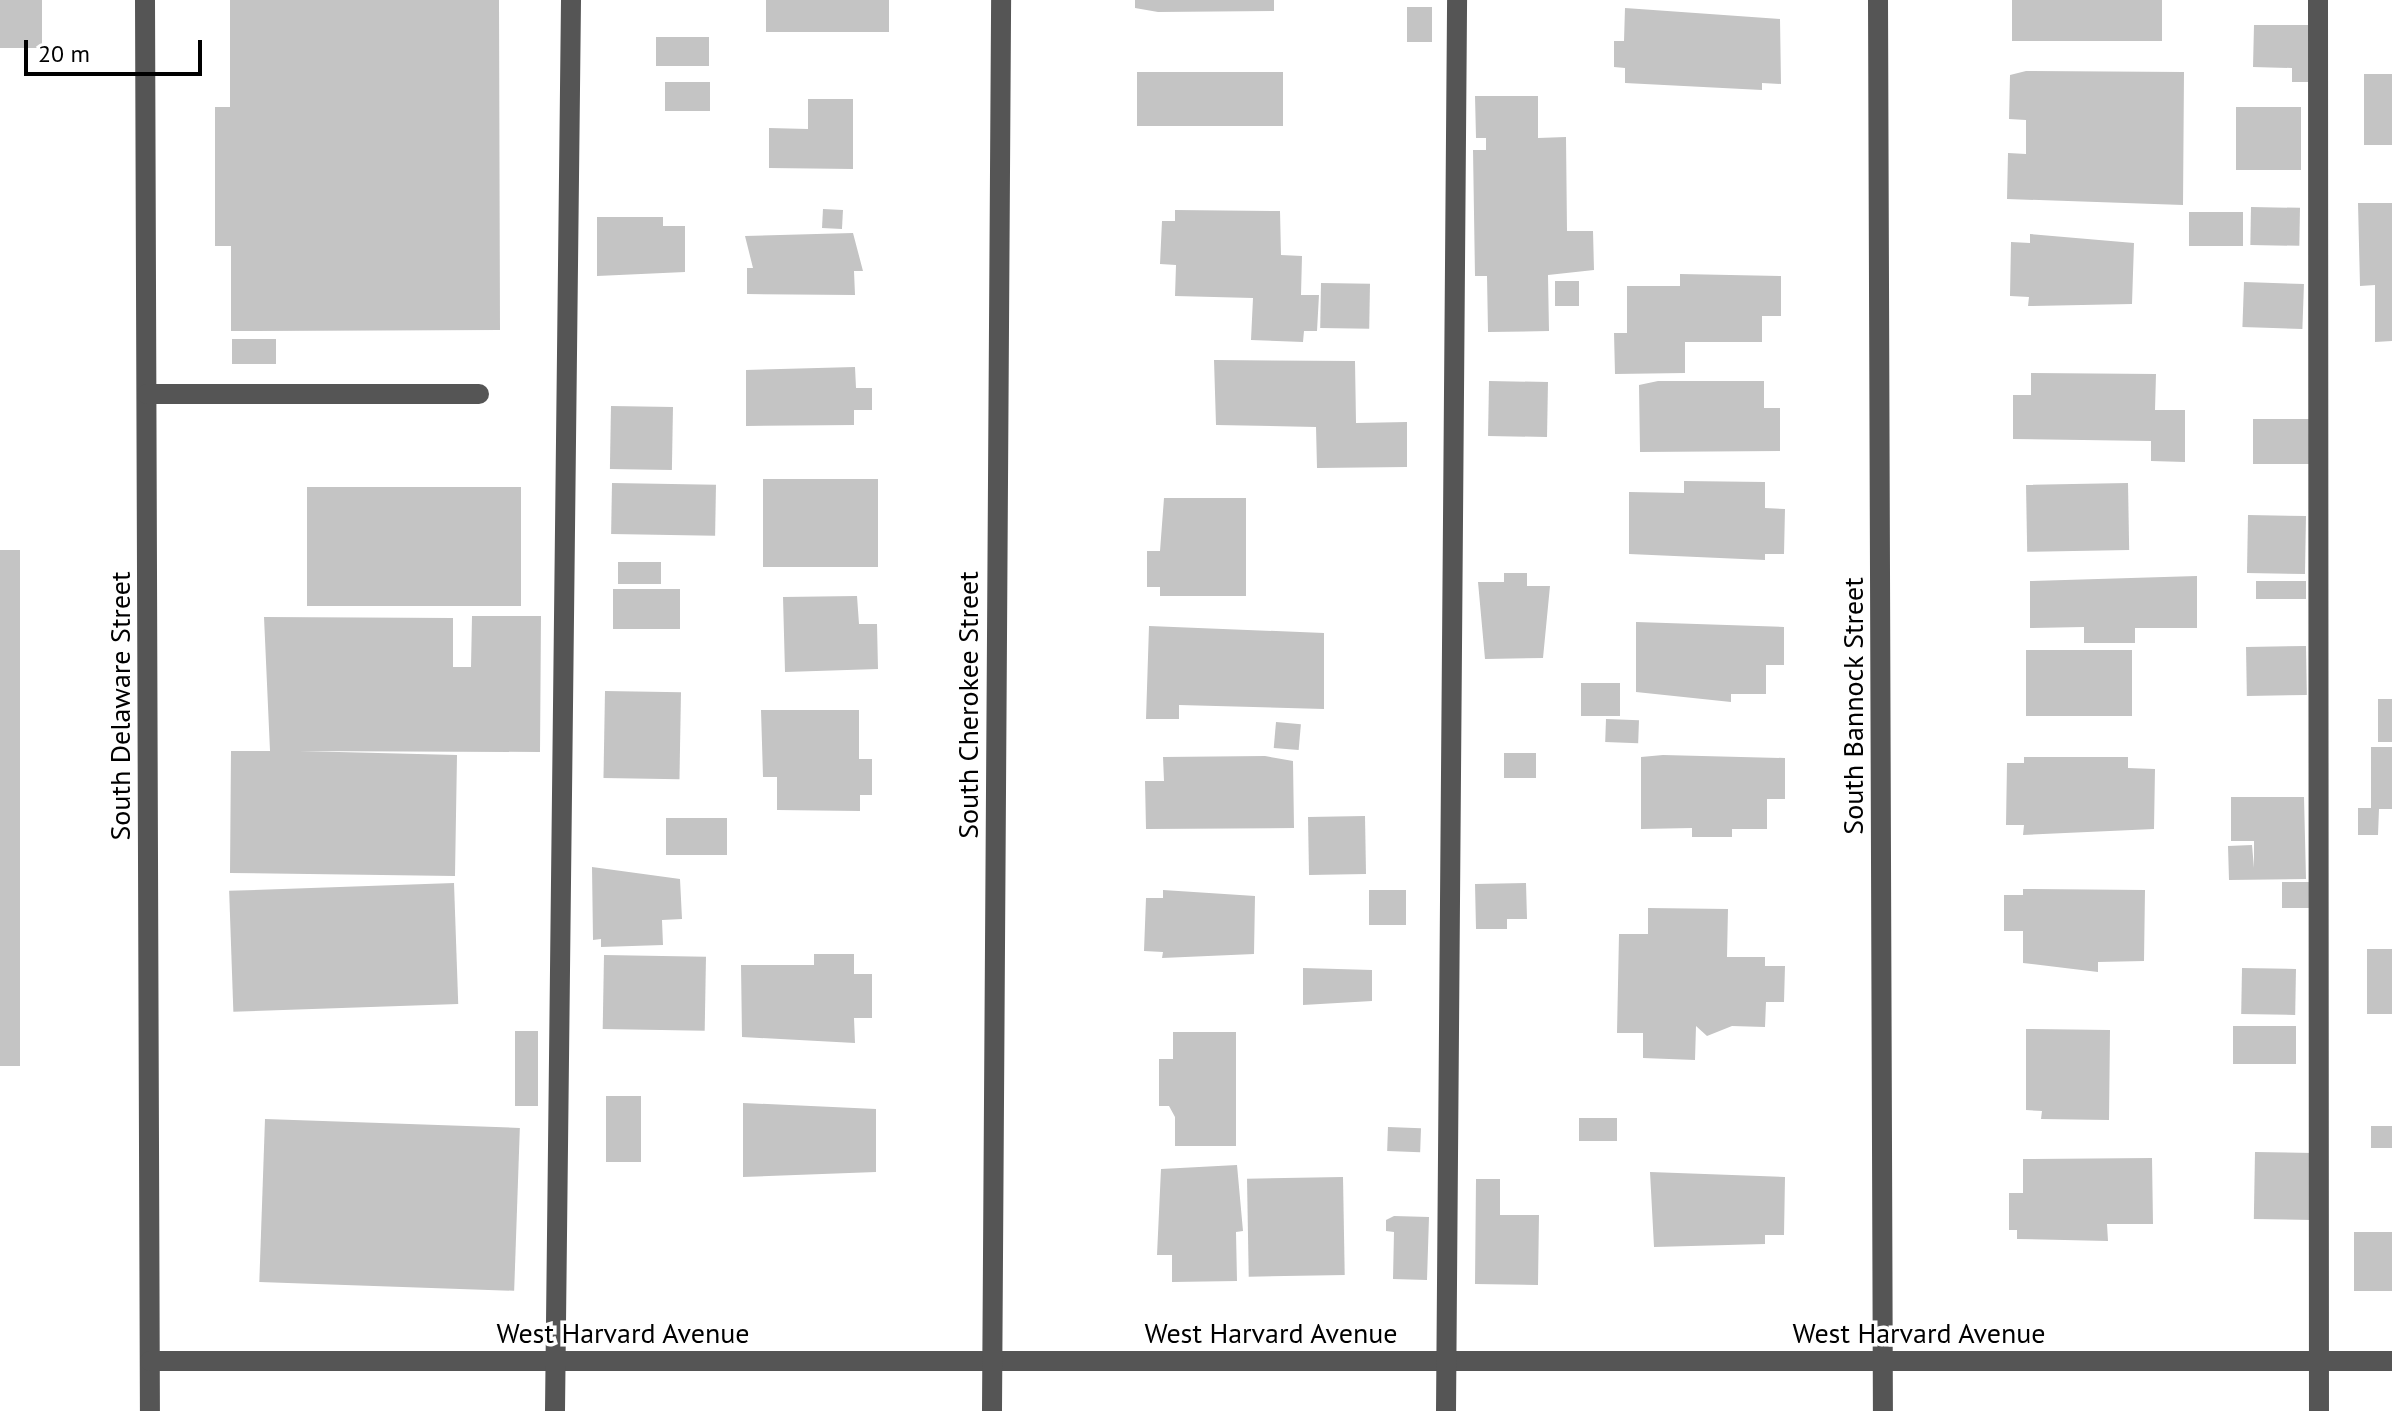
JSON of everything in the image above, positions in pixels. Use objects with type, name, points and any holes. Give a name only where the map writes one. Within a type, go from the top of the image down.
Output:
[{"type":"street","name":"South Delaware Street","points":[[145,0],[150,1411]]},
{"type":"street","points":[[555,1411],[571,0]]},
{"type":"street","name":"South Cherokee Street","points":[[992,1411],[1001,0]]},
{"type":"street","points":[[1446,1411],[1457,0]]},
{"type":"street","name":"South Bannock Street","points":[[1878,0],[1883,1411]]},
{"type":"street","points":[[2318,0],[2319,1411]]},
{"type":"street","points":[[147,394],[479,394]]},
{"type":"street","name":"West Harvard Avenue","points":[[150,1361],[2392,1361]]},
{"type":"building","points":[[0,0],[42,0],[42,48],[0,48]]},
{"type":"building","points":[[230,0],[499,0],[500,330],[231,331],[231,246],[215,246],[215,107],[230,107]]},
{"type":"building","points":[[766,0],[889,0],[889,32],[766,32]]},
{"type":"building","points":[[1135,0],[1274,0],[1274,11],[1158,12],[1135,8]]},
{"type":"building","points":[[2012,0],[2162,0],[2162,41],[2012,41]]},
{"type":"building","points":[[1407,7],[1432,7],[1432,42],[1407,42]]},
{"type":"building","points":[[1625,8],[1780,19],[1781,84],[1762,83],[1762,90],[1625,83],[1625,68],[1614,67],[1614,41],[1624,41]]},
{"type":"building","points":[[2254,25],[2313,25],[2315,82],[2292,82],[2292,68],[2253,67]]},
{"type":"building","points":[[656,37],[709,37],[709,66],[656,66]]},
{"type":"building","points":[[2026,71],[2184,72],[2183,205],[2007,199],[2008,153],[2026,154],[2026,120],[2009,119],[2010,75]]},
{"type":"building","points":[[1137,72],[1283,72],[1283,126],[1137,126]]},
{"type":"building","points":[[2364,74],[2392,74],[2392,145],[2364,145]]},
{"type":"building","points":[[665,82],[710,82],[710,111],[665,111]]},
{"type":"building","points":[[1475,96],[1538,96],[1538,138],[1566,137],[1567,231],[1593,231],[1594,270],[1548,275],[1549,331],[1488,332],[1487,276],[1475,276],[1473,150],[1486,150],[1486,138],[1476,138]]},
{"type":"building","points":[[808,99],[853,99],[853,169],[769,168],[769,128],[808,129]]},
{"type":"building","points":[[2236,107],[2301,107],[2301,170],[2236,170]]},
{"type":"building","points":[[2358,203],[2392,203],[2392,341],[2375,342],[2375,285],[2360,286]]},
{"type":"building","points":[[2251,207],[2300,208],[2299,246],[2250,245]]},
{"type":"building","points":[[823,209],[843,210],[842,229],[822,228]]},
{"type":"building","points":[[1175,210],[1280,211],[1281,255],[1302,256],[1301,295],[1319,295],[1317,331],[1304,331],[1303,342],[1251,340],[1253,298],[1175,296],[1176,265],[1160,264],[1162,221],[1175,221]]},
{"type":"building","points":[[2189,212],[2243,212],[2243,246],[2189,246]]},
{"type":"building","points":[[597,217],[663,217],[663,226],[685,226],[685,272],[597,276]]},
{"type":"building","points":[[853,233],[863,271],[854,271],[855,295],[747,294],[747,268],[753,268],[745,236]]},
{"type":"building","points":[[2030,234],[2134,243],[2132,304],[2028,306],[2029,297],[2010,296],[2011,242],[2030,243]]},
{"type":"building","points":[[1680,274],[1781,276],[1781,316],[1762,316],[1762,342],[1685,342],[1685,373],[1615,374],[1614,333],[1627,333],[1627,286],[1680,286]]},
{"type":"building","points":[[1555,281],[1579,281],[1579,306],[1555,306]]},
{"type":"building","points":[[2244,282],[2304,284],[2302,329],[2242,327]]},
{"type":"building","points":[[1321,283],[1370,284],[1369,329],[1320,328]]},
{"type":"building","points":[[232,339],[276,339],[276,364],[232,364]]},
{"type":"building","points":[[1214,360],[1355,361],[1356,423],[1407,422],[1407,467],[1317,468],[1316,427],[1216,425]]},
{"type":"building","points":[[855,367],[856,388],[872,388],[872,410],[854,410],[854,425],[746,426],[746,370]]},
{"type":"building","points":[[2031,373],[2156,374],[2155,410],[2185,410],[2185,462],[2151,461],[2151,441],[2013,439],[2013,395],[2031,395]]},
{"type":"building","points":[[1489,381],[1548,382],[1547,437],[1488,436]]},
{"type":"building","points":[[1658,381],[1764,381],[1764,408],[1780,408],[1780,451],[1640,452],[1639,385]]},
{"type":"building","points":[[611,406],[673,407],[672,470],[610,469]]},
{"type":"building","points":[[2253,419],[2309,419],[2309,464],[2253,464]]},
{"type":"building","points":[[763,479],[878,479],[878,567],[763,567]]},
{"type":"building","points":[[1684,481],[1765,482],[1765,508],[1785,509],[1784,554],[1765,554],[1765,560],[1629,554],[1629,492],[1684,493]]},
{"type":"building","points":[[612,483],[716,485],[715,536],[611,534]]},
{"type":"building","points":[[2128,483],[2129,550],[2027,552],[2026,485]]},
{"type":"building","points":[[307,487],[521,487],[521,606],[307,606]]},
{"type":"building","points":[[1164,498],[1246,498],[1246,596],[1160,596],[1160,587],[1147,587],[1147,551],[1160,551]]},
{"type":"building","points":[[2248,515],[2306,516],[2305,574],[2247,573]]},
{"type":"building","points":[[0,550],[20,550],[20,1066],[0,1066]]},
{"type":"building","points":[[618,562],[661,562],[661,584],[618,584]]},
{"type":"building","points":[[1504,573],[1527,573],[1527,586],[1550,586],[1543,658],[1485,659],[1478,582],[1504,582]]},
{"type":"building","points":[[2197,576],[2197,628],[2135,628],[2135,643],[2084,643],[2084,627],[2030,628],[2030,581]]},
{"type":"building","points":[[2256,581],[2306,581],[2306,599],[2256,599]]},
{"type":"building","points":[[613,589],[680,589],[680,629],[613,629]]},
{"type":"building","points":[[857,596],[859,624],[877,624],[878,669],[785,672],[783,597]]},
{"type":"building","points":[[472,616],[541,616],[540,752],[299,751],[457,755],[455,876],[230,873],[231,751],[270,751],[264,617],[453,618],[453,667],[471,667]]},
{"type":"building","points":[[1636,622],[1784,627],[1784,665],[1766,665],[1766,694],[1731,694],[1731,702],[1636,692]]},
{"type":"building","points":[[1149,626],[1324,633],[1324,709],[1179,705],[1179,719],[1146,719]]},
{"type":"building","points":[[2306,646],[2307,695],[2247,696],[2246,647]]},
{"type":"building","points":[[2026,650],[2132,650],[2132,716],[2026,716]]},
{"type":"building","points":[[1581,683],[1620,683],[1620,716],[1581,716]]},
{"type":"building","points":[[605,691],[681,692],[679,779],[603,778]]},
{"type":"building","points":[[2378,699],[2392,699],[2392,742],[2378,742]]},
{"type":"building","points":[[761,710],[859,710],[859,759],[872,759],[872,795],[860,795],[860,811],[777,810],[777,777],[763,777]]},
{"type":"building","points":[[1606,719],[1639,720],[1638,743],[1605,742]]},
{"type":"building","points":[[1276,722],[1301,724],[1299,750],[1274,748]]},
{"type":"building","points":[[2371,747],[2392,747],[2392,809],[2379,809],[2378,835],[2358,835],[2358,808],[2371,808]]},
{"type":"building","points":[[1504,753],[1536,753],[1536,778],[1504,778]]},
{"type":"building","points":[[1265,756],[1293,761],[1294,828],[1146,829],[1145,781],[1164,781],[1163,757]]},
{"type":"building","points":[[1641,757],[1785,758],[1785,799],[1767,799],[1767,829],[1732,829],[1732,837],[1692,837],[1692,828],[1641,829]]},
{"type":"building","points":[[2024,757],[2128,757],[2128,768],[2155,769],[2154,829],[2023,835],[2024,825],[2006,825],[2007,763],[2024,763]]},
{"type":"building","points":[[2231,797],[2304,797],[2306,879],[2229,880],[2228,846],[2252,845],[2254,868],[2254,841],[2231,841]]},
{"type":"building","points":[[1365,816],[1366,874],[1309,875],[1308,817]]},
{"type":"building","points":[[666,818],[727,818],[727,855],[666,855]]},
{"type":"building","points":[[592,867],[680,879],[682,919],[662,920],[663,945],[601,947],[601,939],[593,940]]},
{"type":"building","points":[[2282,882],[2315,882],[2315,908],[2282,908]]},
{"type":"building","points":[[454,883],[458,1004],[233,1012],[229,891]]},
{"type":"building","points":[[1526,883],[1527,919],[1507,919],[1507,929],[1476,929],[1475,884]]},
{"type":"building","points":[[2023,889],[2145,890],[2144,961],[2098,962],[2098,972],[2023,963],[2023,931],[2004,931],[2004,895],[2023,895]]},
{"type":"building","points":[[1163,890],[1255,896],[1254,954],[1162,958],[1163,952],[1144,951],[1146,898],[1163,898]]},
{"type":"building","points":[[1369,890],[1406,890],[1406,925],[1369,925]]},
{"type":"building","points":[[1648,908],[1728,909],[1727,957],[1765,957],[1765,966],[1785,966],[1784,1002],[1766,1002],[1765,1027],[1732,1026],[1707,1036],[1696,1026],[1695,1060],[1643,1058],[1643,1033],[1617,1033],[1619,934],[1648,934]]},
{"type":"building","points":[[2367,949],[2392,949],[2392,1014],[2367,1014]]},
{"type":"building","points":[[814,954],[854,954],[854,974],[872,974],[872,1018],[854,1018],[855,1043],[742,1037],[741,965],[814,965]]},
{"type":"building","points":[[604,955],[706,957],[705,1031],[603,1029]]},
{"type":"building","points":[[1303,968],[1372,970],[1372,1001],[1303,1005]]},
{"type":"building","points":[[2242,968],[2296,969],[2295,1015],[2241,1014]]},
{"type":"building","points":[[2233,1026],[2296,1026],[2296,1064],[2233,1064]]},
{"type":"building","points":[[2026,1029],[2110,1030],[2109,1120],[2041,1119],[2042,1111],[2026,1110]]},
{"type":"building","points":[[515,1031],[538,1031],[538,1106],[515,1106]]},
{"type":"building","points":[[1173,1032],[1236,1032],[1236,1146],[1175,1146],[1175,1117],[1169,1106],[1159,1106],[1159,1059],[1173,1059]]},
{"type":"building","points":[[606,1096],[641,1096],[641,1162],[606,1162]]},
{"type":"building","points":[[743,1103],[876,1109],[876,1172],[743,1177]]},
{"type":"building","points":[[1579,1118],[1617,1118],[1617,1141],[1579,1141]]},
{"type":"building","points":[[265,1119],[520,1128],[514,1291],[259,1282]]},
{"type":"building","points":[[2371,1126],[2392,1126],[2392,1148],[2371,1148]]},
{"type":"building","points":[[1388,1127],[1421,1128],[1420,1152],[1387,1151]]},
{"type":"building","points":[[2255,1152],[2313,1153],[2312,1220],[2254,1219]]},
{"type":"building","points":[[2152,1158],[2153,1224],[2107,1224],[2108,1241],[2017,1239],[2017,1230],[2009,1230],[2009,1193],[2023,1193],[2023,1159]]},
{"type":"building","points":[[1237,1165],[1243,1231],[1236,1232],[1237,1281],[1172,1282],[1172,1255],[1157,1255],[1161,1169]]},
{"type":"building","points":[[1650,1172],[1785,1177],[1784,1235],[1765,1235],[1765,1244],[1654,1247]]},
{"type":"building","points":[[1343,1177],[1345,1275],[1249,1277],[1247,1179]]},
{"type":"building","points":[[1476,1179],[1500,1179],[1500,1215],[1539,1215],[1538,1285],[1475,1284]]},
{"type":"building","points":[[1394,1216],[1429,1217],[1427,1280],[1393,1279],[1394,1232],[1386,1231],[1386,1220]]},
{"type":"building","points":[[2354,1232],[2392,1232],[2392,1291],[2354,1291]]}]
